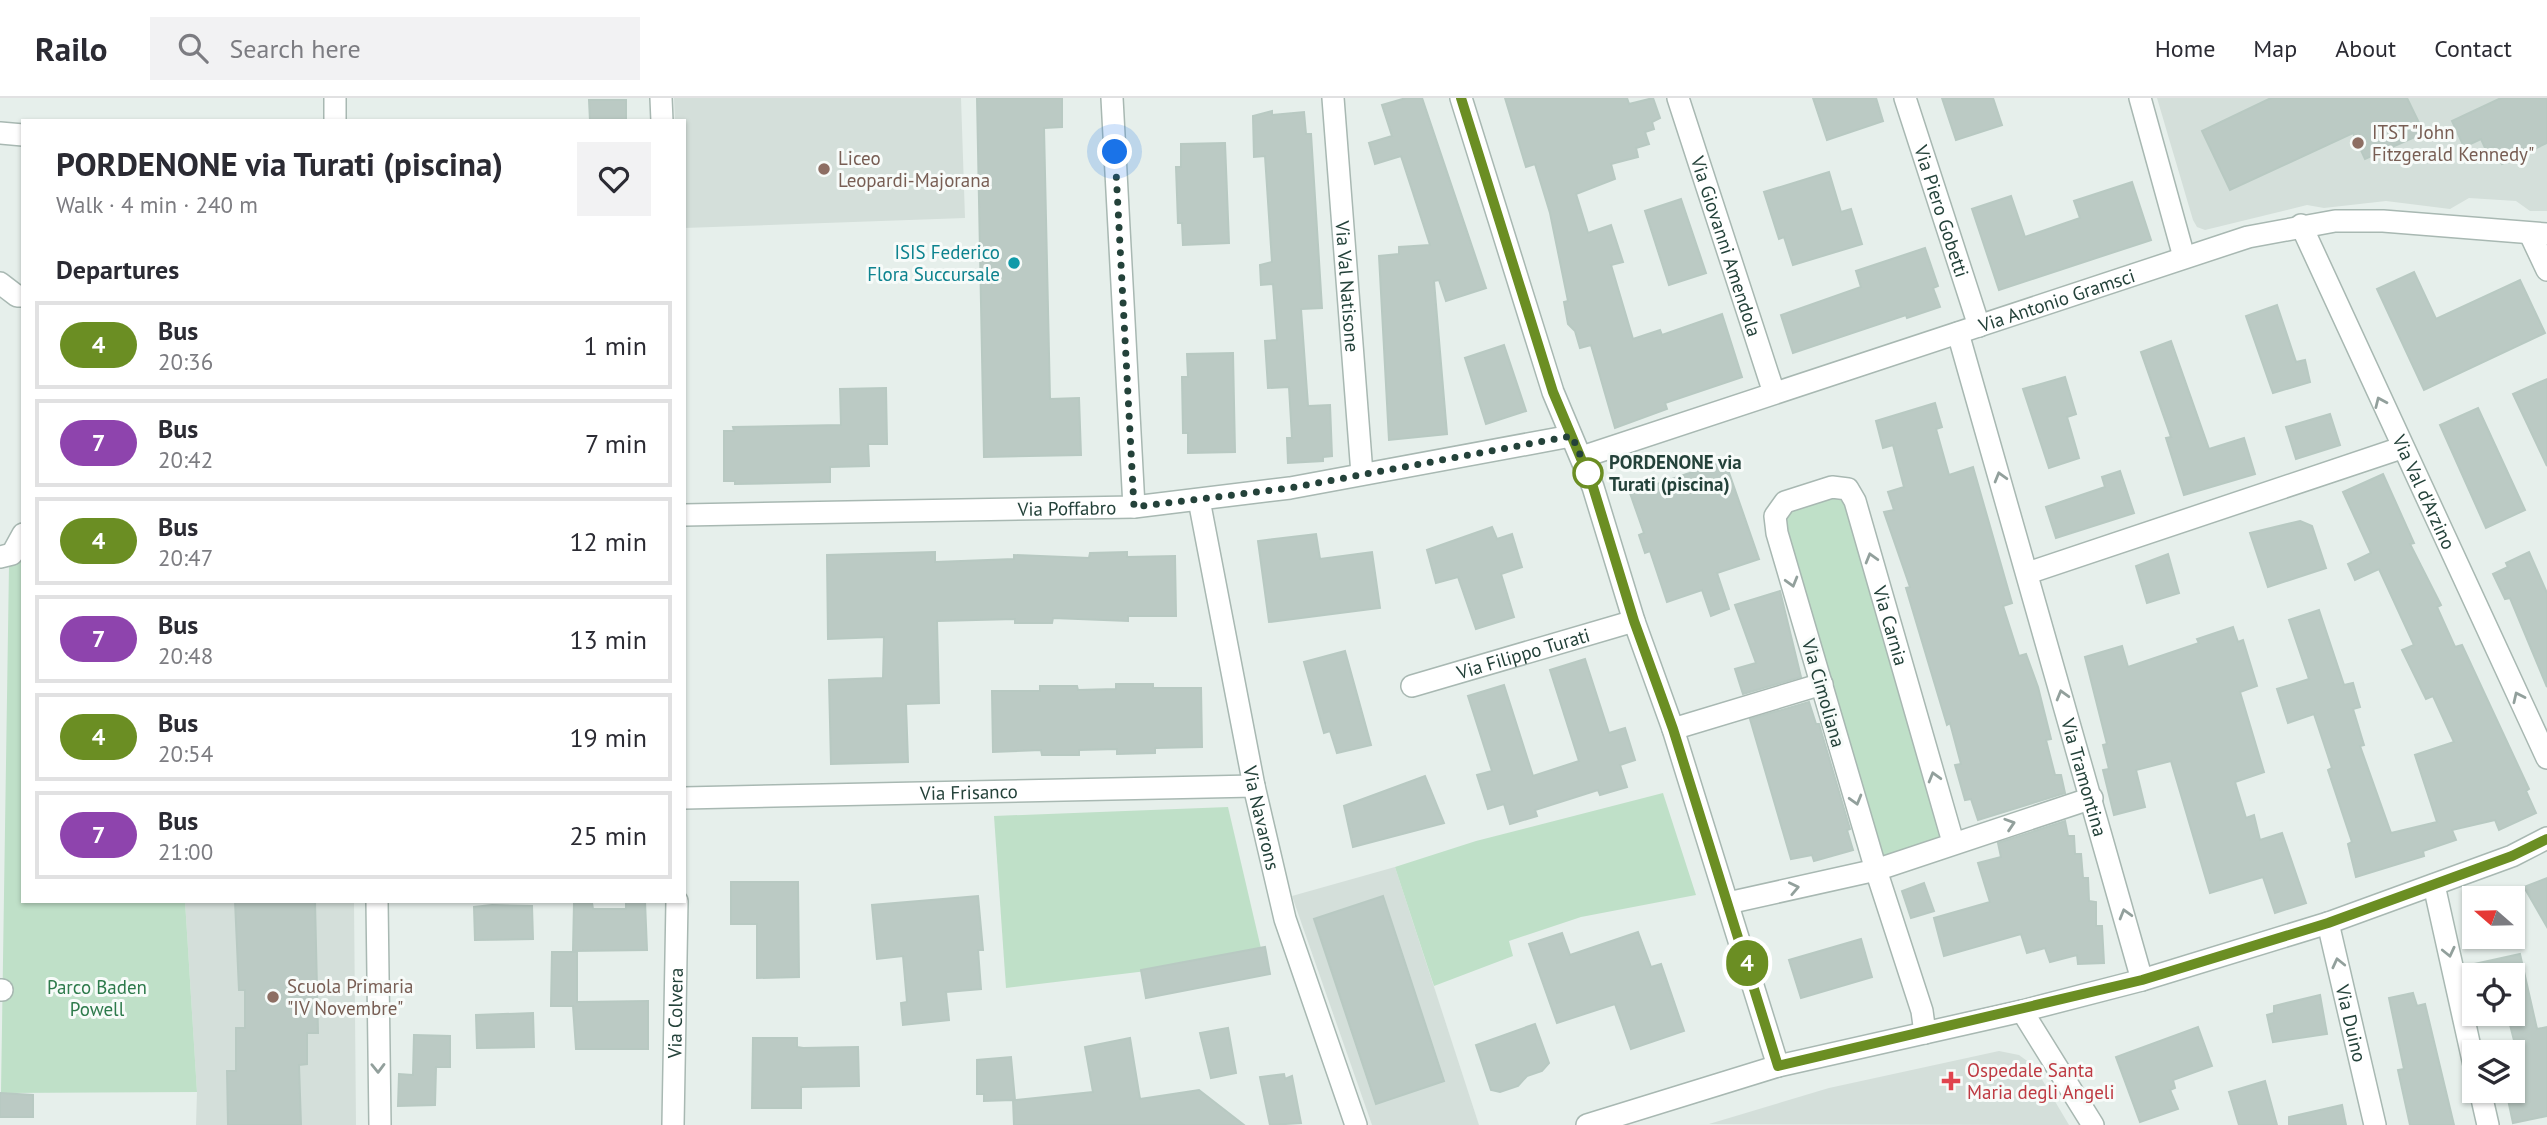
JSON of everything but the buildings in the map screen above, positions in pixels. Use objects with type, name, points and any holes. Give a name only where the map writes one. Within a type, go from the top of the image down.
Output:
[{"type":"street","points":[[335,98],[335,119]]},
{"type":"street","points":[[661,98],[662,119]]},
{"type":"street","points":[[1112,98],[1134,507]]},
{"type":"street","name":"Via Val Natisone","points":[[1333,98],[1362,474]]},
{"type":"street","points":[[1461,98],[1553,392],[1582,457],[1634,621],[1673,729],[1778,1066]]},
{"type":"street","name":"Via Giovanni Amendola","points":[[1678,98],[1774,393]]},
{"type":"street","name":"Via Piero Gobetti","points":[[1905,98],[1979,326]]},
{"type":"street","points":[[2140,98],[2184,257]]},
{"type":"street","points":[[0,133],[21,135]]},
{"type":"street","name":"Via Antonio Gramsci","points":[[1582,457],[2184,257],[2301,225],[2382,221],[2538,234]]},
{"type":"street","name":"Via Val d'Arzino","points":[[2301,225],[2401,448],[2547,758]]},
{"type":"street","points":[[2538,234],[2547,270]]},
{"type":"street","points":[[0,283],[21,295]]},
{"type":"street","name":"Via Tramontina","points":[[1958,333],[2142,980]]},
{"type":"street","name":"Via Poffabro","points":[[686,515],[1134,507],[1199,500],[1362,474],[1572,436]]},
{"type":"street","points":[[2028,573],[2401,448]]},
{"type":"street","name":"Via Carnia","points":[[1775,516],[1784,502],[1832,487],[1848,489],[1855,501],[1953,842]]},
{"type":"street","name":"Via Navarons","points":[[1199,500],[1254,786],[1285,919],[1356,1125]]},
{"type":"street","name":"Via Cimoliana","points":[[1775,516],[1876,870],[1922,1011],[1925,1032]]},
{"type":"street","points":[[6,555],[21,536]]},
{"type":"street","name":"Via Filippo Turati","points":[[1412,686],[1634,621]]},
{"type":"street","points":[[1673,729],[1822,684]]},
{"type":"street","name":"Via Frisanco","points":[[686,798],[1254,786]]},
{"type":"street","points":[[1728,902],[1876,870],[1953,842],[2092,798]]},
{"type":"street","points":[[1587,1125],[1778,1066],[2022,1011],[2142,980],[2328,923],[2434,886],[2512,856],[2547,838]]},
{"type":"street","points":[[2434,886],[2468,1040]]},
{"type":"street","points":[[377,903],[380,1125]]},
{"type":"street","name":"Via Colvera","points":[[673,1125],[677,903]]},
{"type":"street","name":"Via Duino","points":[[2328,923],[2375,1125]]},
{"type":"street","points":[[2022,1011],[2093,1125]]},
{"type":"street","points":[[2483,1103],[2488,1125]]},
{"type":"shaded area","name":"Liceo Leopardi-Majorana","points":[[674,98],[961,98],[965,218],[686,228],[686,119],[675,119]]},
{"type":"shaded area","name":"ITST \"John Fitzgerald Kennedy\"","points":[[2157,98],[2547,98],[2547,211],[2530,211],[2516,201],[2469,198],[2450,209],[2386,201],[2324,208],[2307,205],[2205,230],[2197,227],[2193,220]]},
{"type":"shaded area","points":[[1395,867],[1479,1125],[1372,1125],[1292,896]]},
{"type":"shaded area","name":"Scuola Primaria \"IV Novembre\"","points":[[185,903],[354,903],[356,1125],[196,1125],[197,1092]]},
{"type":"shaded area","name":"Ospedale Santa Maria degli Angeli","points":[[1999,1051],[2019,1055],[2034,1066],[2069,1125],[1709,1124],[1829,1088]]},
{"type":"green space","points":[[1848,489],[1953,842],[1876,870],[1777,533],[1785,502]]},
{"type":"green space","name":"Parco Baden Powell","points":[[21,553],[21,903],[185,903],[197,1092],[1,1093],[9,565]]},
{"type":"green space","points":[[1663,793],[1696,895],[1581,917],[1509,941],[1513,956],[1434,986],[1395,867],[1476,841]]},
{"type":"green space","points":[[1228,807],[1263,957],[1006,988],[994,816]]},
{"type":"bus line","name":"4","points":[[1461,98],[1553,392],[1593,487],[1634,621],[1673,729],[1778,1066],[2022,1011],[2142,980],[2328,923],[2434,886],[2512,856],[2547,839]]},
{"type":"place","name":"ITST \"John Fitzgerald Kennedy\"","points":[[2358,143]]},
{"type":"place","name":"Liceo Leopardi-Majorana","points":[[824,169]]},
{"type":"place","name":"ISIS Federico Flora Succursale","points":[[1014,263]]},
{"type":"place","name":"PORDENONE via Turati (piscina)","points":[[1588,473]]},
{"type":"place","name":"Scuola Primaria \"IV Novembre\"","points":[[273,997]]},
{"type":"place","name":"Ospedale Santa Maria degli Angeli","points":[[1951,1081]]},
{"type":"route","points":[[1115,152],[1134,507],[1290,488],[1572,436],[1588,473]]}]
